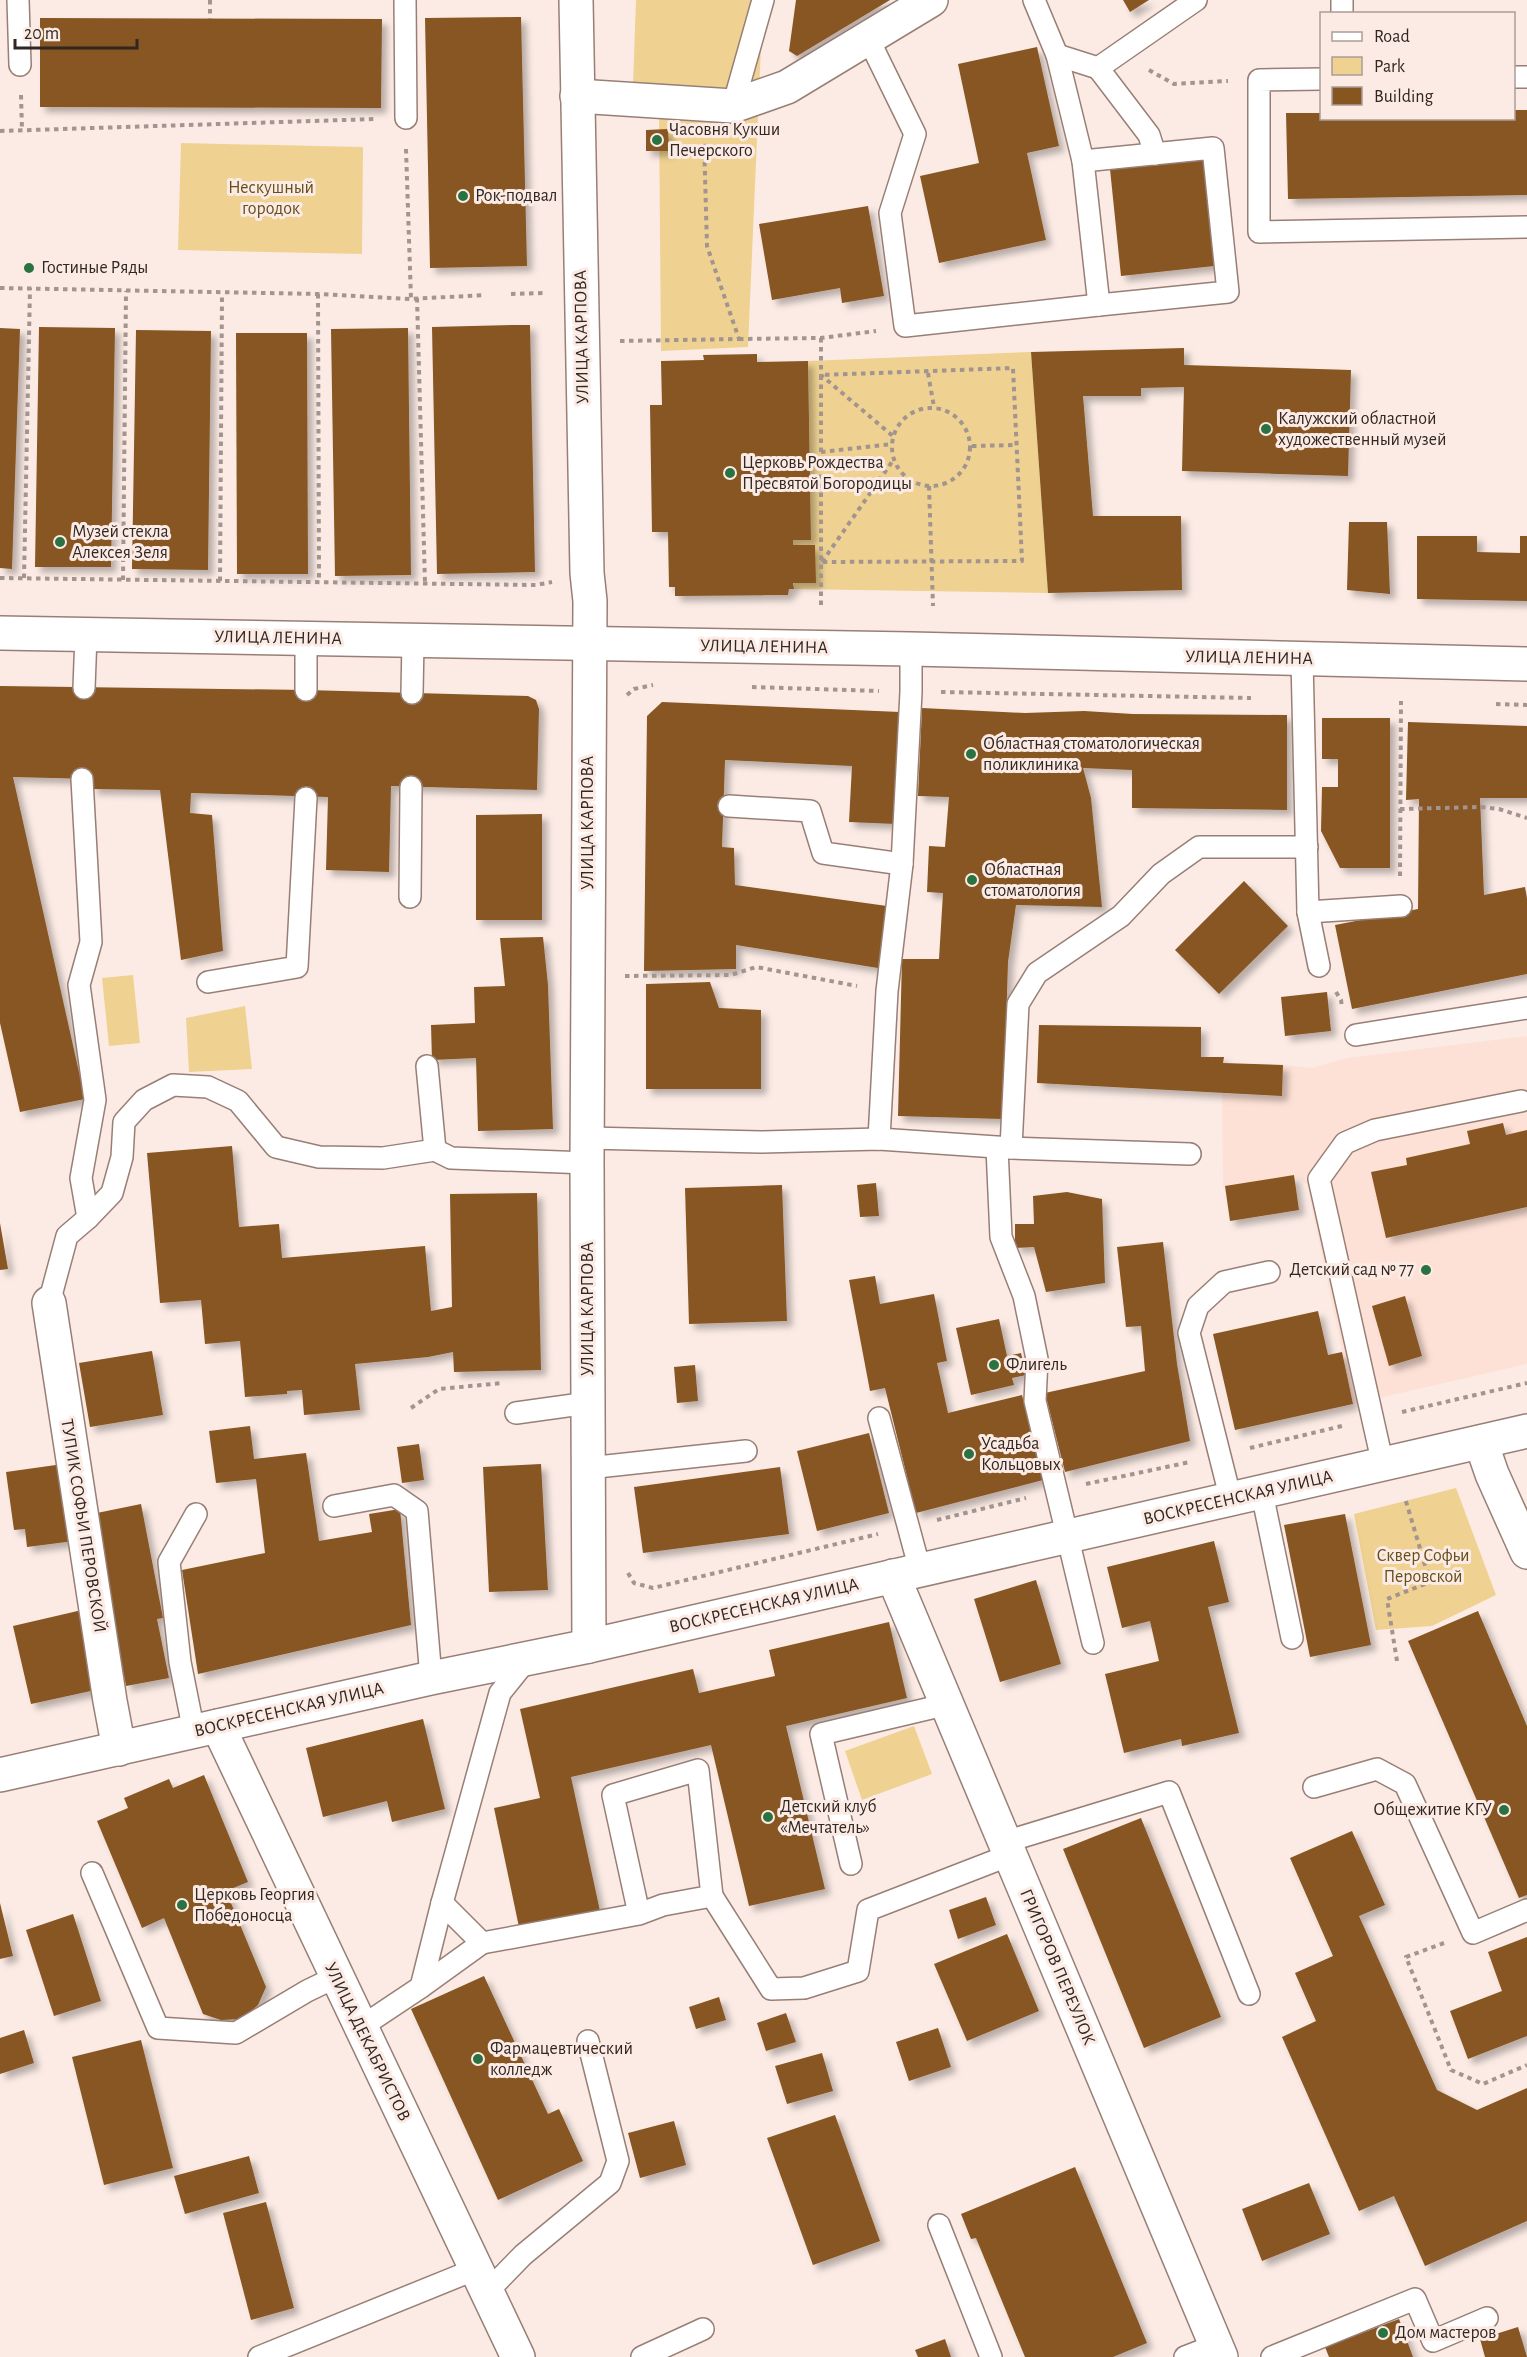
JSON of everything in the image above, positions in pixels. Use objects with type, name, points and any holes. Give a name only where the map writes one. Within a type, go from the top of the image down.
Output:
[{"type":"street","name":"УЛИЦА КАРПОВА","points":[[576,0],[587,573],[590,601],[589,1646]]},
{"type":"street","points":[[578,96],[718,105],[788,87],[931,0]]},
{"type":"street","name":"УЛИЦА ЛЕНИНА","points":[[0,633],[1527,664]]},
{"type":"street","name":"ТУПИК СОФЬИ ПЕРОВСКОЙ","points":[[49,1303],[119,1749]]},
{"type":"street","name":"ВОСКРЕСЕНСКАЯ УЛИЦА","points":[[0,1776],[431,1678],[589,1646],[1527,1431]]},
{"type":"street","points":[[1481,1442],[1492,1474],[1527,1552]]},
{"type":"street","name":"ГРИГОРОВ ПЕРЕУЛОК","points":[[907,1573],[948,1704],[1219,2351]]},
{"type":"street","name":"УЛИЦА ДЕКАБРИСТОВ","points":[[206,1729],[361,2027],[518,2357]]},
{"type":"lane","points":[[18,0],[20,65]]},
{"type":"lane","points":[[405,0],[405,118]]},
{"type":"lane","points":[[718,105],[763,0]]},
{"type":"lane","points":[[1034,0],[1057,55],[1083,161],[1099,306]]},
{"type":"lane","points":[[1098,68],[1196,0]]},
{"type":"lane","points":[[868,39],[915,134],[890,213],[905,326],[1228,292],[1213,148],[1083,161]]},
{"type":"lane","points":[[1057,55],[1098,68],[1149,135],[1155,153]]},
{"type":"lane","points":[[1320,79],[1259,80],[1259,232],[1527,226]]},
{"type":"lane","points":[[84,688],[86,635]]},
{"type":"lane","points":[[306,639],[306,690]]},
{"type":"lane","points":[[412,693],[413,641]]},
{"type":"lane","points":[[879,1139],[887,991],[903,864],[911,650]]},
{"type":"lane","points":[[1302,660],[1308,912],[1319,966]]},
{"type":"lane","points":[[82,779],[91,942],[79,985],[95,1100],[81,1178],[88,1218]]},
{"type":"lane","points":[[410,897],[411,787]]},
{"type":"lane","points":[[208,982],[297,967],[306,798]]},
{"type":"lane","points":[[729,806],[810,811],[823,852],[903,864]]},
{"type":"lane","points":[[1093,1643],[1035,1401],[1037,1359],[1024,1296],[1000,1237],[1004,1148],[1018,1004],[1037,973],[1121,916],[1161,874],[1199,847],[1307,847]]},
{"type":"lane","points":[[1308,912],[1401,906]]},
{"type":"lane","points":[[1356,1035],[1527,1008]]},
{"type":"lane","points":[[427,1066],[435,1150]]},
{"type":"lane","points":[[49,1303],[67,1236],[112,1194],[122,1157],[124,1122],[144,1100],[172,1085],[208,1087],[238,1101],[276,1147],[319,1157],[383,1158],[435,1150],[451,1158],[762,1142],[879,1139],[1004,1148],[1190,1155]]},
{"type":"lane","points":[[1383,1465],[1319,1179],[1345,1143],[1375,1130],[1521,1101]]},
{"type":"lane","points":[[1269,1272],[1224,1282],[1198,1306],[1189,1333],[1220,1456],[1246,1497],[1292,1638]]},
{"type":"lane","points":[[516,1413],[588,1403]]},
{"type":"lane","points":[[879,1418],[908,1527],[907,1573]]},
{"type":"lane","points":[[588,1468],[746,1451]]},
{"type":"lane","points":[[334,1506],[394,1495],[417,1511],[431,1678]]},
{"type":"lane","points":[[196,1514],[169,1562],[180,1662],[206,1729]]},
{"type":"lane","points":[[421,1988],[500,1693],[530,1657]]},
{"type":"lane","points":[[851,1864],[820,1734],[948,1704]]},
{"type":"lane","points":[[1314,1787],[1377,1769],[1405,1784],[1473,1933],[1527,1910]]},
{"type":"lane","points":[[639,1914],[613,1795],[698,1770],[712,1896],[771,1989],[804,1988],[858,1971],[868,1910],[1008,1848],[1169,1792],[1249,1994]]},
{"type":"lane","points":[[92,1873],[158,2028],[236,2033],[307,1990],[336,1977]]},
{"type":"lane","points":[[361,2027],[421,1988],[482,1943],[639,1914],[663,1905],[712,1896]]},
{"type":"lane","points":[[442,1903],[482,1943]]},
{"type":"lane","points":[[259,2357],[481,2281],[523,2255],[610,2183],[618,2161],[588,2041]]},
{"type":"lane","points":[[939,2225],[991,2357]]},
{"type":"lane","points":[[1272,2357],[1415,2300],[1433,2342],[1487,2318]]},
{"type":"lane","points":[[642,2357],[703,2330]]},
{"type":"lane","points":[[1185,2357],[1219,2351]]},
{"type":"path","points":[[210,0],[210,19]]},
{"type":"path","points":[[1119,53],[1174,84],[1259,80]]},
{"type":"path","points":[[718,105],[706,246],[739,339]]},
{"type":"path","points":[[0,131],[405,118],[411,299]]},
{"type":"path","points":[[0,288],[318,294],[411,299],[484,295]]},
{"type":"path","points":[[24,578],[30,288]]},
{"type":"path","points":[[123,580],[126,291]]},
{"type":"path","points":[[220,581],[222,293]]},
{"type":"path","points":[[511,294],[547,293]]},
{"type":"path","points":[[318,294],[319,582]]},
{"type":"path","points":[[417,298],[425,584]]},
{"type":"path","points":[[620,341],[822,338],[905,326]]},
{"type":"path","points":[[822,338],[822,605]]},
{"type":"path","points":[[821,375],[928,373],[1013,368],[1022,561],[822,562]]},
{"type":"path","points":[[928,373],[934,408]]},
{"type":"path","points":[[821,375],[894,437]]},
{"type":"path","points":[[934,408],[949,412],[961,421],[972,446],[967,464],[957,476],[944,484],[929,486],[914,482],[902,472],[894,459],[892,444],[894,437],[896,429],[905,417],[919,409],[934,408]]},
{"type":"path","points":[[821,452],[892,444]]},
{"type":"path","points":[[972,446],[1017,445]]},
{"type":"path","points":[[822,562],[894,459]]},
{"type":"path","points":[[929,486],[933,606]]},
{"type":"path","points":[[0,578],[536,585]]},
{"type":"path","points":[[626,696],[634,689],[655,684]]},
{"type":"path","points":[[748,687],[1303,699]]},
{"type":"path","points":[[1390,701],[1412,702]]},
{"type":"path","points":[[1401,701],[1401,906]]},
{"type":"path","points":[[1492,704],[1527,705]]},
{"type":"path","points":[[1400,809],[1481,807],[1499,809],[1527,818]]},
{"type":"path","points":[[614,977],[731,975],[756,966],[887,991]]},
{"type":"path","points":[[1319,966],[1341,1000],[1342,1019],[1356,1035]]},
{"type":"path","points":[[411,1408],[439,1389],[507,1383]]},
{"type":"path","points":[[622,1563],[634,1583],[653,1588],[1056,1491],[1220,1456],[1527,1383]]},
{"type":"path","points":[[1397,1661],[1387,1599],[1430,1582],[1404,1494]]},
{"type":"path","points":[[1473,1933],[1406,1957],[1450,2070],[1483,2084],[1527,2065]]},
{"type":"shaded area","name":"Детский сад № 77","points":[[1527,1036],[1527,1364],[1353,1404],[1307,1184],[1293,1175],[1223,1187],[1222,1094],[1282,1096],[1283,1065],[1312,1068],[1347,1058]]},
{"type":"green space","points":[[636,0],[763,0],[748,347],[661,351],[659,113],[632,112]]},
{"type":"green space","name":"Нескушный городок","points":[[181,143],[363,147],[362,254],[178,250]]},
{"type":"green space","points":[[1031,352],[1048,593],[794,589],[793,540],[811,540],[808,361]]},
{"type":"green space","points":[[133,975],[140,1043],[109,1046],[102,978]]},
{"type":"green space","points":[[245,1006],[252,1069],[189,1072],[186,1018]]},
{"type":"green space","name":"Сквер Софьи Перовской","points":[[1456,1488],[1496,1595],[1432,1626],[1376,1630],[1354,1514]]},
{"type":"green space","points":[[914,1726],[932,1774],[862,1800],[845,1751]]},
{"type":"building","points":[[796,0],[890,0],[797,56],[789,51]]},
{"type":"building","points":[[1123,0],[1149,0],[1130,12]]},
{"type":"building","points":[[521,17],[527,266],[430,268],[425,18]]},
{"type":"building","points":[[40,18],[382,19],[381,108],[40,107]]},
{"type":"building","points":[[1037,47],[1059,146],[1027,153],[1046,240],[939,263],[920,176],[979,163],[958,64]]},
{"type":"building","points":[[1515,110],[1527,110],[1527,195],[1288,199],[1286,113],[1320,113],[1320,120],[1515,120]]},
{"type":"building","name":"Часовня Кукши Печерского","points":[[668,129],[669,151],[646,151],[646,130]]},
{"type":"building","points":[[1203,159],[1214,266],[1121,276],[1110,169]]},
{"type":"building","points":[[868,206],[884,296],[842,303],[840,288],[772,300],[759,224]]},
{"type":"building","points":[[530,325],[535,572],[437,574],[432,327]]},
{"type":"building","points":[[39,327],[115,328],[111,567],[35,567]]},
{"type":"building","points":[[0,328],[20,329],[12,569],[0,568]]},
{"type":"building","points":[[408,328],[411,575],[335,576],[331,329]]},
{"type":"building","points":[[136,330],[211,331],[208,570],[132,569]]},
{"type":"building","points":[[236,333],[307,333],[308,574],[237,574]]},
{"type":"building","points":[[1184,348],[1184,365],[1351,370],[1348,476],[1182,471],[1184,387],[1141,388],[1141,396],[1083,396],[1093,516],[1181,516],[1182,590],[1048,593],[1031,352]]},
{"type":"building","name":"Церковь Рождества Пресвятой Богородицы","points":[[757,354],[757,362],[808,361],[811,540],[793,540],[793,545],[815,545],[816,583],[793,583],[794,589],[789,589],[788,595],[675,596],[675,587],[669,587],[668,532],[652,532],[650,405],[662,405],[661,361],[704,360],[703,355]]},
{"type":"building","points":[[1349,522],[1387,522],[1390,594],[1347,590]]},
{"type":"building","points":[[1417,536],[1477,536],[1477,552],[1520,553],[1520,536],[1527,536],[1527,601],[1417,599]]},
{"type":"building","points":[[0,686],[528,696],[536,700],[539,709],[537,790],[391,786],[389,872],[326,870],[328,797],[191,793],[190,813],[212,815],[223,951],[181,960],[160,790],[91,789],[93,779],[13,777],[85,1099],[20,1112],[0,1023]]},
{"type":"building","points":[[662,702],[900,712],[896,824],[849,822],[852,766],[725,760],[722,847],[734,848],[735,885],[887,906],[878,968],[736,945],[736,969],[644,971],[647,716]]},
{"type":"building","points":[[922,708],[1025,713],[1084,711],[1133,714],[1287,715],[1287,810],[1132,808],[1132,770],[1083,768],[1091,798],[1102,907],[1016,905],[1008,962],[1003,1119],[898,1116],[902,959],[939,959],[943,893],[927,892],[929,846],[945,847],[949,797],[918,796]]},
{"type":"building","points":[[1322,718],[1390,718],[1390,868],[1340,868],[1321,831],[1322,787],[1338,787],[1338,759],[1322,759]]},
{"type":"building","points":[[1408,722],[1527,726],[1527,798],[1480,798],[1484,895],[1525,887],[1527,974],[1352,1009],[1335,925],[1418,909],[1419,799],[1406,800]]},
{"type":"building","points":[[542,814],[542,920],[476,920],[476,815]]},
{"type":"building","points":[[1244,881],[1288,926],[1219,994],[1175,950]]},
{"type":"building","points":[[543,937],[548,985],[553,1129],[478,1131],[476,1058],[432,1060],[431,1025],[475,1023],[474,987],[505,986],[500,938]]},
{"type":"building","points":[[710,982],[719,1008],[761,1010],[761,1089],[646,1089],[646,984]]},
{"type":"building","points":[[1327,992],[1331,1031],[1285,1036],[1281,997]]},
{"type":"building","points":[[1039,1025],[1201,1027],[1201,1057],[1224,1057],[1223,1063],[1283,1065],[1282,1096],[1037,1083]]},
{"type":"building","points":[[1503,1123],[1506,1135],[1527,1130],[1527,1207],[1386,1238],[1371,1172],[1407,1165],[1406,1158],[1470,1144],[1467,1131]]},
{"type":"building","points":[[232,1146],[239,1227],[279,1224],[282,1258],[425,1246],[431,1311],[452,1307],[450,1194],[537,1193],[541,1370],[454,1372],[453,1352],[428,1357],[355,1364],[360,1410],[304,1415],[302,1390],[287,1391],[287,1394],[245,1397],[240,1341],[205,1344],[201,1300],[160,1303],[147,1153]]},
{"type":"building","points":[[1294,1175],[1299,1210],[1230,1221],[1225,1186]]},
{"type":"building","points":[[876,1183],[879,1216],[860,1217],[857,1185]]},
{"type":"building","points":[[782,1185],[787,1321],[689,1324],[685,1188]]},
{"type":"building","points":[[1067,1192],[1102,1199],[1105,1283],[1046,1292],[1034,1247],[1015,1248],[1015,1224],[1034,1224],[1033,1196]]},
{"type":"building","points":[[0,1223],[8,1269],[0,1270]]},
{"type":"building","name":"Усадьба Кольцовых","points":[[1163,1242],[1177,1364],[1190,1441],[1065,1472],[1045,1393],[1145,1371],[1141,1326],[1126,1327],[1117,1247]]},
{"type":"building","points":[[875,1276],[880,1304],[934,1294],[947,1361],[937,1363],[948,1413],[1022,1395],[1043,1480],[916,1513],[885,1388],[870,1391],[849,1280]]},
{"type":"building","points":[[1405,1296],[1422,1356],[1389,1366],[1372,1306]]},
{"type":"building","points":[[1318,1311],[1328,1355],[1342,1352],[1353,1404],[1235,1430],[1213,1334]]},
{"type":"building","name":"Флигель","points":[[999,1319],[1007,1356],[1021,1353],[1026,1375],[1012,1378],[1014,1385],[971,1395],[956,1328]]},
{"type":"building","points":[[152,1351],[163,1415],[90,1427],[79,1363]]},
{"type":"building","points":[[695,1365],[698,1401],[677,1403],[674,1367]]},
{"type":"building","points":[[250,1426],[254,1459],[306,1453],[319,1541],[372,1532],[369,1514],[400,1509],[411,1625],[198,1674],[182,1570],[265,1553],[256,1479],[216,1483],[209,1431]]},
{"type":"building","points":[[869,1433],[889,1513],[817,1531],[797,1451]]},
{"type":"building","points":[[419,1444],[424,1480],[402,1483],[397,1447]]},
{"type":"building","points":[[63,1464],[74,1541],[27,1547],[25,1529],[14,1530],[6,1472]]},
{"type":"building","points":[[541,1464],[548,1590],[489,1592],[483,1467]]},
{"type":"building","points":[[780,1467],[789,1534],[643,1553],[634,1487]]},
{"type":"building","points":[[141,1504],[163,1618],[157,1619],[169,1678],[126,1686],[92,1514]]},
{"type":"building","points":[[1345,1514],[1371,1645],[1310,1657],[1284,1525]]},
{"type":"building","points":[[1214,1541],[1229,1602],[1208,1607],[1239,1733],[1182,1746],[1181,1739],[1124,1753],[1105,1674],[1159,1661],[1150,1621],[1122,1628],[1107,1567]]},
{"type":"building","points":[[1036,1580],[1061,1664],[1000,1682],[974,1599]]},
{"type":"building","points":[[82,1610],[100,1689],[31,1704],[13,1626]]},
{"type":"building","name":"Общежитие КГУ","points":[[1478,1611],[1527,1726],[1527,1895],[1519,1898],[1408,1641]]},
{"type":"building","points":[[889,1622],[907,1698],[786,1726],[825,1889],[749,1906],[711,1745],[571,1777],[600,1911],[519,1927],[494,1808],[540,1798],[520,1709],[693,1669],[699,1693],[775,1676],[769,1650]]},
{"type":"building","points":[[423,1719],[445,1809],[392,1822],[387,1801],[323,1817],[306,1748]]},
{"type":"building","name":"Церковь Георгия Победоносца","points":[[204,1775],[248,1882],[226,1891],[266,1987],[258,2005],[242,2019],[221,2020],[203,2014],[164,1918],[142,1928],[97,1821],[128,1808],[124,1798],[169,1779],[173,1788]]},
{"type":"building","points":[[1141,1818],[1221,2017],[1144,2048],[1063,1849]]},
{"type":"building","points":[[1352,1831],[1385,1905],[1359,1916],[1437,2090],[1477,2110],[1527,2088],[1527,2221],[1425,2266],[1394,2196],[1359,2211],[1282,2037],[1316,2021],[1295,1973],[1333,1956],[1290,1858]]},
{"type":"building","points":[[986,1897],[996,1925],[958,1939],[949,1910]]},
{"type":"building","points":[[0,1903],[13,1956],[0,1959]]},
{"type":"building","points":[[73,1914],[101,2001],[54,2016],[26,1930]]},
{"type":"building","points":[[1007,1934],[1039,2011],[967,2041],[934,1964]]},
{"type":"building","points":[[1527,1937],[1527,2036],[1468,2059],[1450,2011],[1502,1991],[1488,1952]]},
{"type":"building","name":"Фармацевтический колледж","points":[[484,1976],[548,2114],[559,2109],[583,2161],[498,2200],[411,2009]]},
{"type":"building","points":[[719,1997],[726,2020],[696,2029],[689,2007]]},
{"type":"building","points":[[786,2013],[796,2042],[766,2051],[757,2023]]},
{"type":"building","points":[[938,2028],[951,2067],[909,2081],[896,2042]]},
{"type":"building","points":[[24,2030],[34,2063],[0,2074],[0,2038]]},
{"type":"building","points":[[141,2040],[173,2168],[104,2185],[72,2057]]},
{"type":"building","points":[[822,2053],[833,2091],[787,2104],[775,2066]]},
{"type":"building","points":[[835,2115],[880,2241],[813,2265],[767,2138]]},
{"type":"building","points":[[674,2121],[686,2165],[640,2178],[628,2133]]},
{"type":"building","points":[[249,2156],[259,2193],[185,2214],[174,2176]]},
{"type":"building","points":[[1075,2167],[1147,2343],[1113,2357],[1025,2357],[976,2238],[971,2239],[961,2214]]},
{"type":"building","points":[[1309,2183],[1330,2234],[1262,2261],[1242,2209]]},
{"type":"building","points":[[266,2202],[294,2308],[251,2320],[223,2213]]},
{"type":"building","name":"Дом мастеров","points":[[1399,2319],[1413,2357],[1329,2357],[1325,2347]]},
{"type":"building","points":[[1518,2327],[1527,2357],[1485,2357],[1480,2339]]},
{"type":"building","points":[[945,2339],[951,2357],[918,2357],[915,2350]]},
{"type":"place","name":"Часовня Кукши Печерского","points":[[657,140]]},
{"type":"place","name":"Рок-подвал","points":[[463,196]]},
{"type":"place","name":"Гостиные Ряды","points":[[29,268]]},
{"type":"place","name":"Калужский областной художественный музей","points":[[1266,429]]},
{"type":"place","name":"Церковь Рождества Пресвятой Богородицы","points":[[730,473]]},
{"type":"place","name":"Музей стекла Алексея Зеля","points":[[60,542]]},
{"type":"place","name":"Областная стоматологическая поликлиника","points":[[971,754]]},
{"type":"place","name":"Областная стоматология","points":[[972,880]]},
{"type":"place","name":"Детский сад № 77","points":[[1426,1270]]},
{"type":"place","name":"Флигель","points":[[994,1365]]},
{"type":"place","name":"Усадьба Кольцовых","points":[[969,1454]]},
{"type":"place","name":"Общежитие КГУ","points":[[1504,1810]]},
{"type":"place","name":"Детский клуб «Мечтатель»","points":[[768,1817]]},
{"type":"place","name":"Церковь Георгия Победоносца","points":[[182,1905]]},
{"type":"place","name":"Фармацевтический колледж","points":[[478,2059]]},
{"type":"place","name":"Дом мастеров","points":[[1383,2333]]}]
